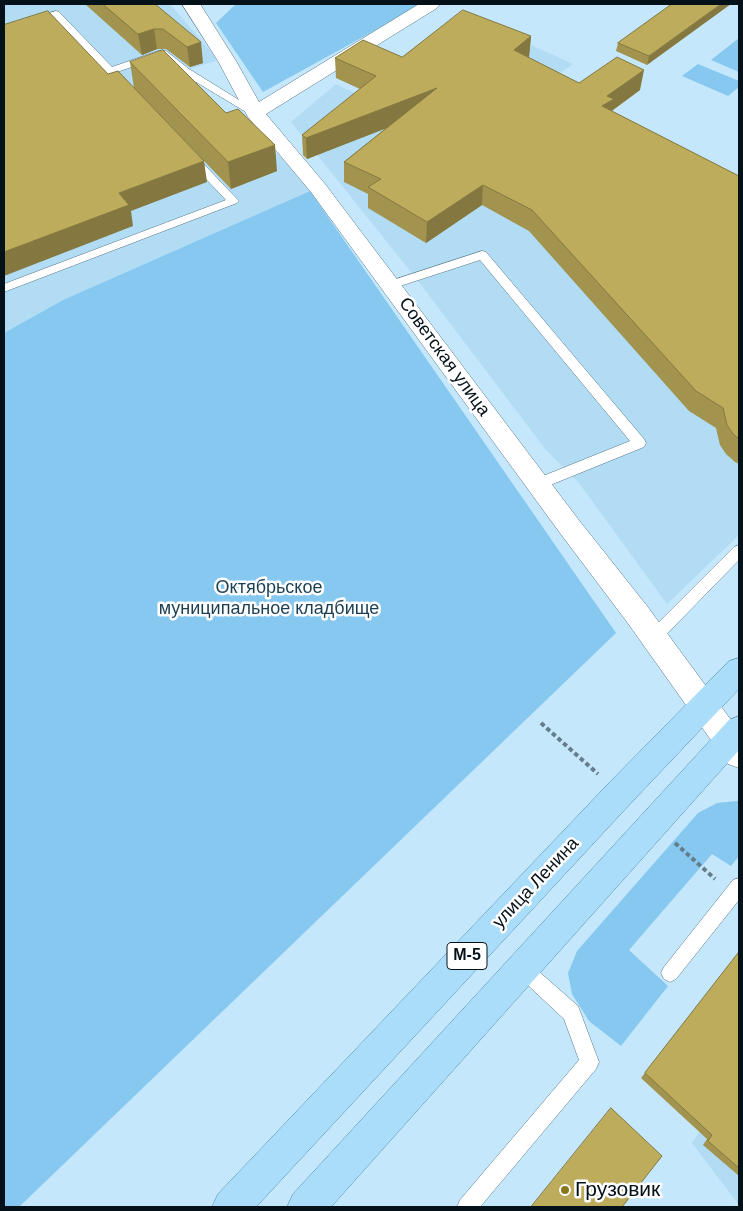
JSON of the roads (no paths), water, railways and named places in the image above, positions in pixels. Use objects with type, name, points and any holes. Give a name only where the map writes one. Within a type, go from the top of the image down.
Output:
[{"type":"main road","name":"улица Ленина","points":[[231,1207],[619,794],[739,670]]},
{"type":"main road","name":"М-5","points":[[306,1207],[522,968],[736,741]]},
{"type":"street","name":"Советская улица","points":[[191,4],[227,60],[255,113],[318,188],[538,484],[654,636],[704,707],[736,741]]},
{"type":"street","points":[[255,113],[431,4]]},
{"type":"lane","points":[[4,30],[56,14],[137,100]]},
{"type":"lane","points":[[110,71],[162,53],[185,71],[255,113]]},
{"type":"lane","points":[[4,288],[233,201],[185,150]]},
{"type":"lane","points":[[391,285],[482,255],[639,443],[538,484]]},
{"type":"lane","points":[[654,636],[739,551]]},
{"type":"lane","points":[[670,973],[739,886]]},
{"type":"lane","points":[[467,1207],[589,1062],[571,1013],[522,968]]},
{"type":"place","name":"Грузовик","points":[[565,1190]]},
{"type":"park label","name":"Октябрьское муниципальное кладбище","points":[[269,598]]}]
